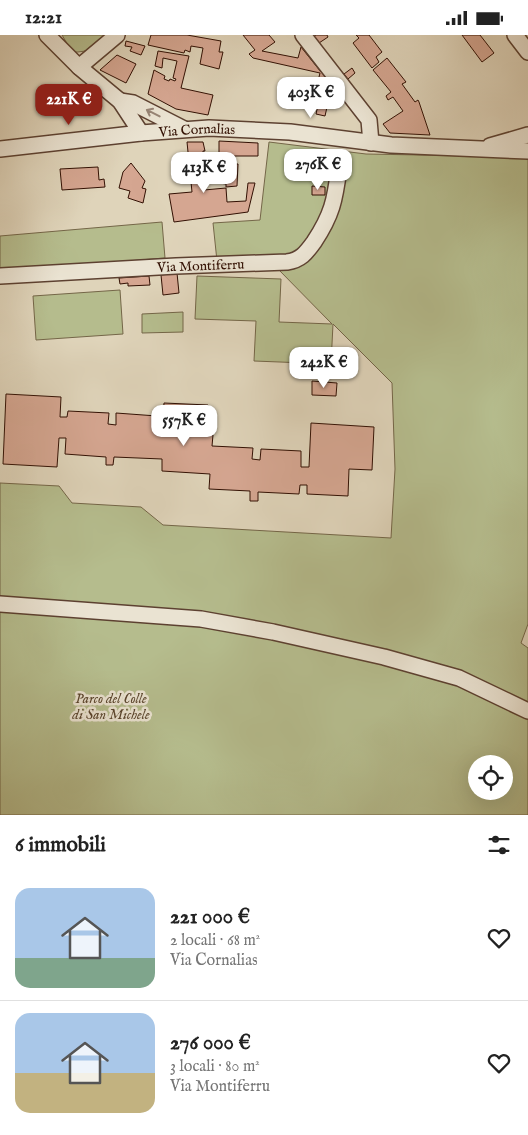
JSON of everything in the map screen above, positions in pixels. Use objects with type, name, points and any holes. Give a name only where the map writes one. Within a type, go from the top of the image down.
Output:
[{"type":"street","points":[[47,35],[79,67],[120,101],[141,133]]},
{"type":"street","points":[[79,67],[118,35]]},
{"type":"street","points":[[303,35],[369,120],[371,143]]},
{"type":"street","points":[[515,35],[528,52]]},
{"type":"street","points":[[120,101],[133,103],[184,129]]},
{"type":"street","name":"Via Cornalias","points":[[0,149],[141,133],[208,128],[290,132],[371,143],[528,151]]},
{"type":"street","points":[[522,137],[528,129]]},
{"type":"street","name":"Via Cornalias","points":[[482,149],[522,137]]},
{"type":"street","name":"Via Montiferru","points":[[0,277],[296,261],[308,251],[326,224],[333,205],[339,168]]},
{"type":"street","points":[[0,604],[201,619],[273,632],[384,657],[459,679],[528,711]]},
{"type":"green space","points":[[62,35],[110,35],[92,48],[72,52]]},
{"type":"green space","name":"Parco del Colle di San Michele","points":[[269,142],[366,154],[528,157],[528,624],[521,643],[528,648],[528,815],[0,815],[0,483],[59,486],[72,503],[141,507],[163,525],[391,538],[395,469],[392,383],[333,324],[331,364],[254,361],[256,321],[195,319],[197,276],[281,279],[279,322],[332,324],[278,269],[217,261],[213,223],[260,220]]},
{"type":"green space","points":[[162,222],[165,258],[0,271],[0,236]]},
{"type":"green space","points":[[120,290],[123,334],[36,340],[33,296]]},
{"type":"green space","points":[[183,312],[183,332],[142,333],[142,314]]},
{"type":"building","points":[[151,35],[187,35],[221,41],[219,52],[223,52],[219,69],[200,64],[203,48],[191,46],[190,52],[185,50],[184,53],[148,45]]},
{"type":"building","points":[[243,35],[269,35],[275,42],[262,51],[298,58],[301,47],[321,72],[334,76],[325,116],[316,114],[323,82],[318,81],[320,73],[253,58],[249,54],[255,50]]},
{"type":"building","points":[[327,35],[328,37],[319,43],[314,36]]},
{"type":"building","points":[[356,35],[369,35],[382,52],[376,57],[379,62],[372,68],[353,43],[359,38]]},
{"type":"building","points":[[462,35],[480,35],[494,53],[482,62]]},
{"type":"building","points":[[126,41],[145,46],[141,55],[130,51],[132,47],[125,46]]},
{"type":"building","points":[[158,51],[189,56],[181,88],[213,95],[208,115],[176,109],[148,94],[154,70],[165,76],[164,79],[175,81],[176,79],[173,78],[177,61],[163,58],[162,68],[155,66]]},
{"type":"building","points":[[117,55],[136,64],[126,83],[100,70]]},
{"type":"building","points":[[387,58],[406,82],[402,84],[415,102],[418,100],[430,135],[390,133],[383,124],[403,111],[393,97],[388,100],[386,96],[391,92],[373,70]]},
{"type":"building","points":[[352,68],[355,73],[348,79],[344,74]]},
{"type":"building","points":[[219,141],[258,143],[258,156],[232,156],[231,164],[238,164],[237,186],[226,187],[226,184],[219,183]]},
{"type":"building","points":[[187,142],[203,142],[205,151],[203,151],[204,190],[226,188],[227,202],[246,201],[248,183],[255,183],[248,212],[174,222],[169,194],[192,192]]},
{"type":"building","points":[[131,163],[145,181],[142,188],[146,189],[143,203],[128,198],[130,191],[119,188],[123,172]]},
{"type":"building","points":[[98,167],[99,180],[104,179],[105,187],[62,190],[60,169]]},
{"type":"building","points":[[312,186],[325,187],[325,195],[312,195]]},
{"type":"building","points":[[177,273],[179,293],[163,295],[161,275]]},
{"type":"building","points":[[149,276],[150,285],[128,286],[128,283],[120,284],[119,278]]},
{"type":"building","points":[[312,381],[337,383],[336,396],[312,395]]},
{"type":"building","points":[[6,394],[61,397],[60,417],[67,417],[68,411],[109,413],[108,424],[116,425],[116,413],[157,416],[157,432],[162,432],[164,403],[208,405],[206,435],[213,435],[212,446],[253,448],[252,459],[260,460],[261,449],[301,451],[301,467],[309,467],[311,423],[374,427],[372,470],[349,469],[348,496],[307,494],[307,485],[300,485],[299,494],[258,492],[258,501],[250,501],[250,491],[209,489],[210,474],[162,471],[162,459],[114,457],[113,465],[106,465],[106,457],[65,454],[66,438],[59,438],[57,467],[3,464]]}]
